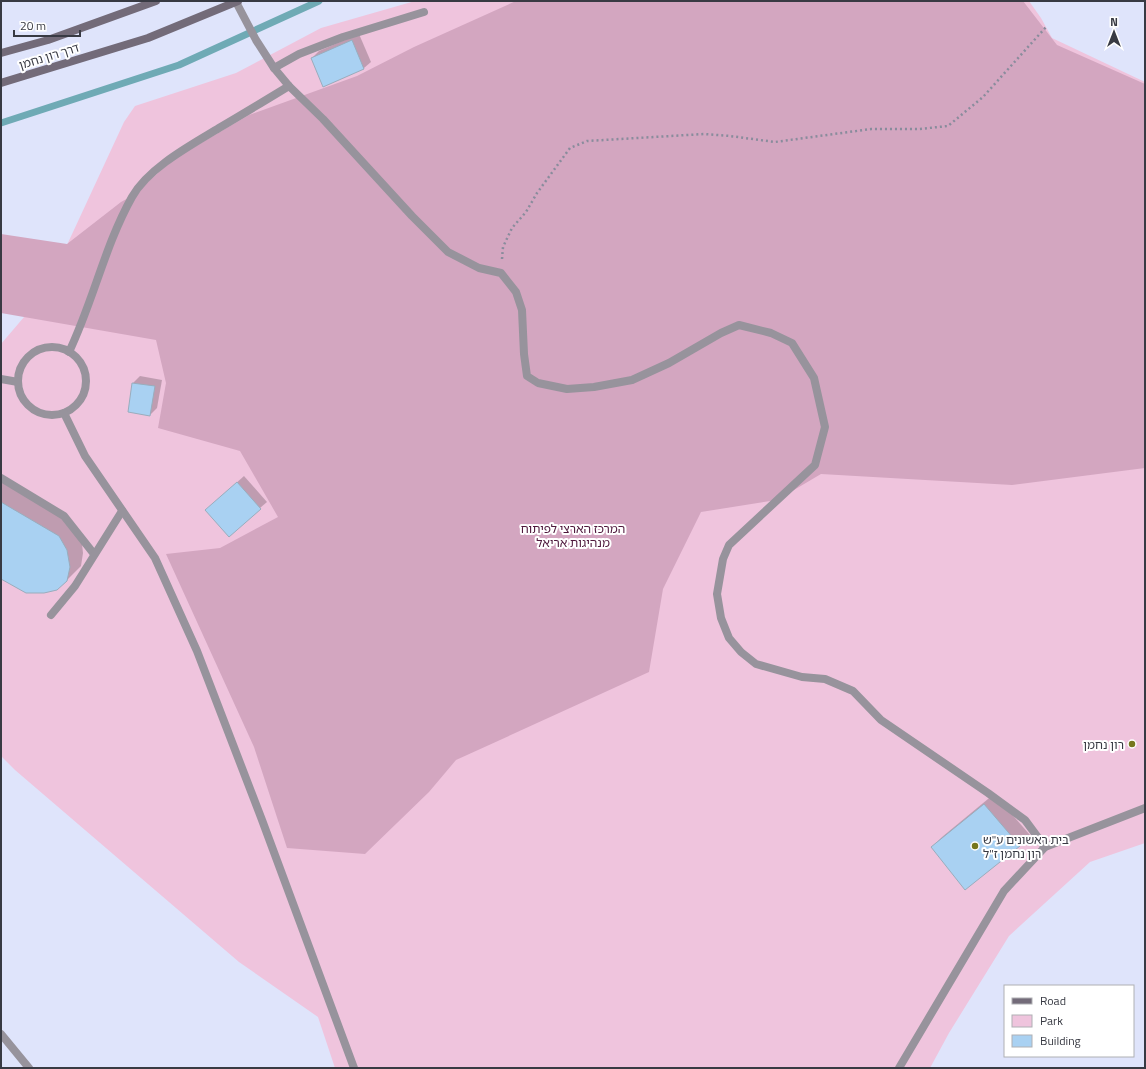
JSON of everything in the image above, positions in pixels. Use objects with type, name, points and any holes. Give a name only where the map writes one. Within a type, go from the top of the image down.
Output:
[{"type":"main road","name":"דרך רון נחמן","points":[[1,53],[48,40],[156,1]]},
{"type":"main road","name":"דרך רון נחמן","points":[[1,83],[148,38],[237,2]]},
{"type":"street","points":[[237,2],[256,40],[274,68],[289,86],[323,119],[412,216],[448,252],[479,268],[501,273],[516,292],[522,310],[524,354],[527,376],[538,384],[568,389],[594,387],[632,380],[668,363],[721,333],[739,325],[771,333],[792,343],[814,378],[825,427],[815,465],[729,545],[723,559],[717,594],[721,618],[729,638],[741,652],[756,664],[802,677],[825,679],[853,692],[881,720],[1026,820],[1044,847]]},
{"type":"street","points":[[274,68],[299,54],[343,37],[424,12]]},
{"type":"street","points":[[70,352],[117,230],[132,196],[147,177],[184,149],[289,86]]},
{"type":"street","points":[[57,347],[70,352],[76,356],[85,370],[86,387],[82,398],[75,407],[60,414],[44,414],[34,410],[21,396],[18,382],[21,367],[29,356],[44,348],[57,347]]},
{"type":"street","points":[[1,379],[18,382]]},
{"type":"street","points":[[64,412],[85,456],[156,558],[197,651],[262,820],[354,1068]]},
{"type":"street","points":[[1,478],[64,516],[94,554]]},
{"type":"street","points":[[51,615],[75,586],[122,511]]},
{"type":"street","points":[[899,1068],[1004,891],[1044,847],[1145,808]]},
{"type":"street","points":[[1,1034],[29,1068]]},
{"type":"path","points":[[501,273],[503,247],[512,228],[526,212],[570,148],[587,141],[704,134],[775,142],[871,129],[919,129],[948,126],[983,97],[1046,27]]},
{"type":"green space","name":"המרכז הארצי לפיתוח מנהיגות אריאל","points":[[415,1],[1029,1],[1041,18],[1052,38],[1145,82],[1145,843],[1090,862],[1009,936],[949,1033],[930,1068],[335,1068],[318,1017],[239,962],[15,770],[1,756],[1,344],[36,303],[48,286],[124,122],[135,106],[236,73],[321,28]]},
{"type":"green space","points":[[516,1],[1023,1],[1057,45],[1145,84],[1145,468],[1012,485],[821,474],[777,500],[701,512],[663,589],[649,672],[456,760],[429,792],[365,854],[287,848],[254,747],[166,554],[220,548],[278,517],[240,451],[158,428],[166,383],[156,340],[1,313],[1,234],[67,244],[121,202],[132,196],[174,159],[249,115],[357,76],[414,47]]},
{"type":"building","points":[[352,40],[364,69],[323,87],[311,58]]},
{"type":"building","points":[[132,383],[155,386],[150,416],[128,412]]},
{"type":"building","points":[[237,482],[261,509],[229,537],[205,510]]},
{"type":"building","points":[[1,502],[59,536],[67,550],[70,567],[67,581],[57,590],[44,593],[26,593],[1,579]]},
{"type":"building","name":"בית ראשונים ע\"ש רון נחמן ז\"ל","points":[[984,804],[1020,846],[965,890],[931,847]]},
{"type":"waterway","points":[[1,123],[179,65],[319,1]]},
{"type":"place","name":"רון נחמן","points":[[1132,744]]},
{"type":"place","name":"בית ראשונים ע\"ש רון נחמן ז\"ל","points":[[975,846]]}]
